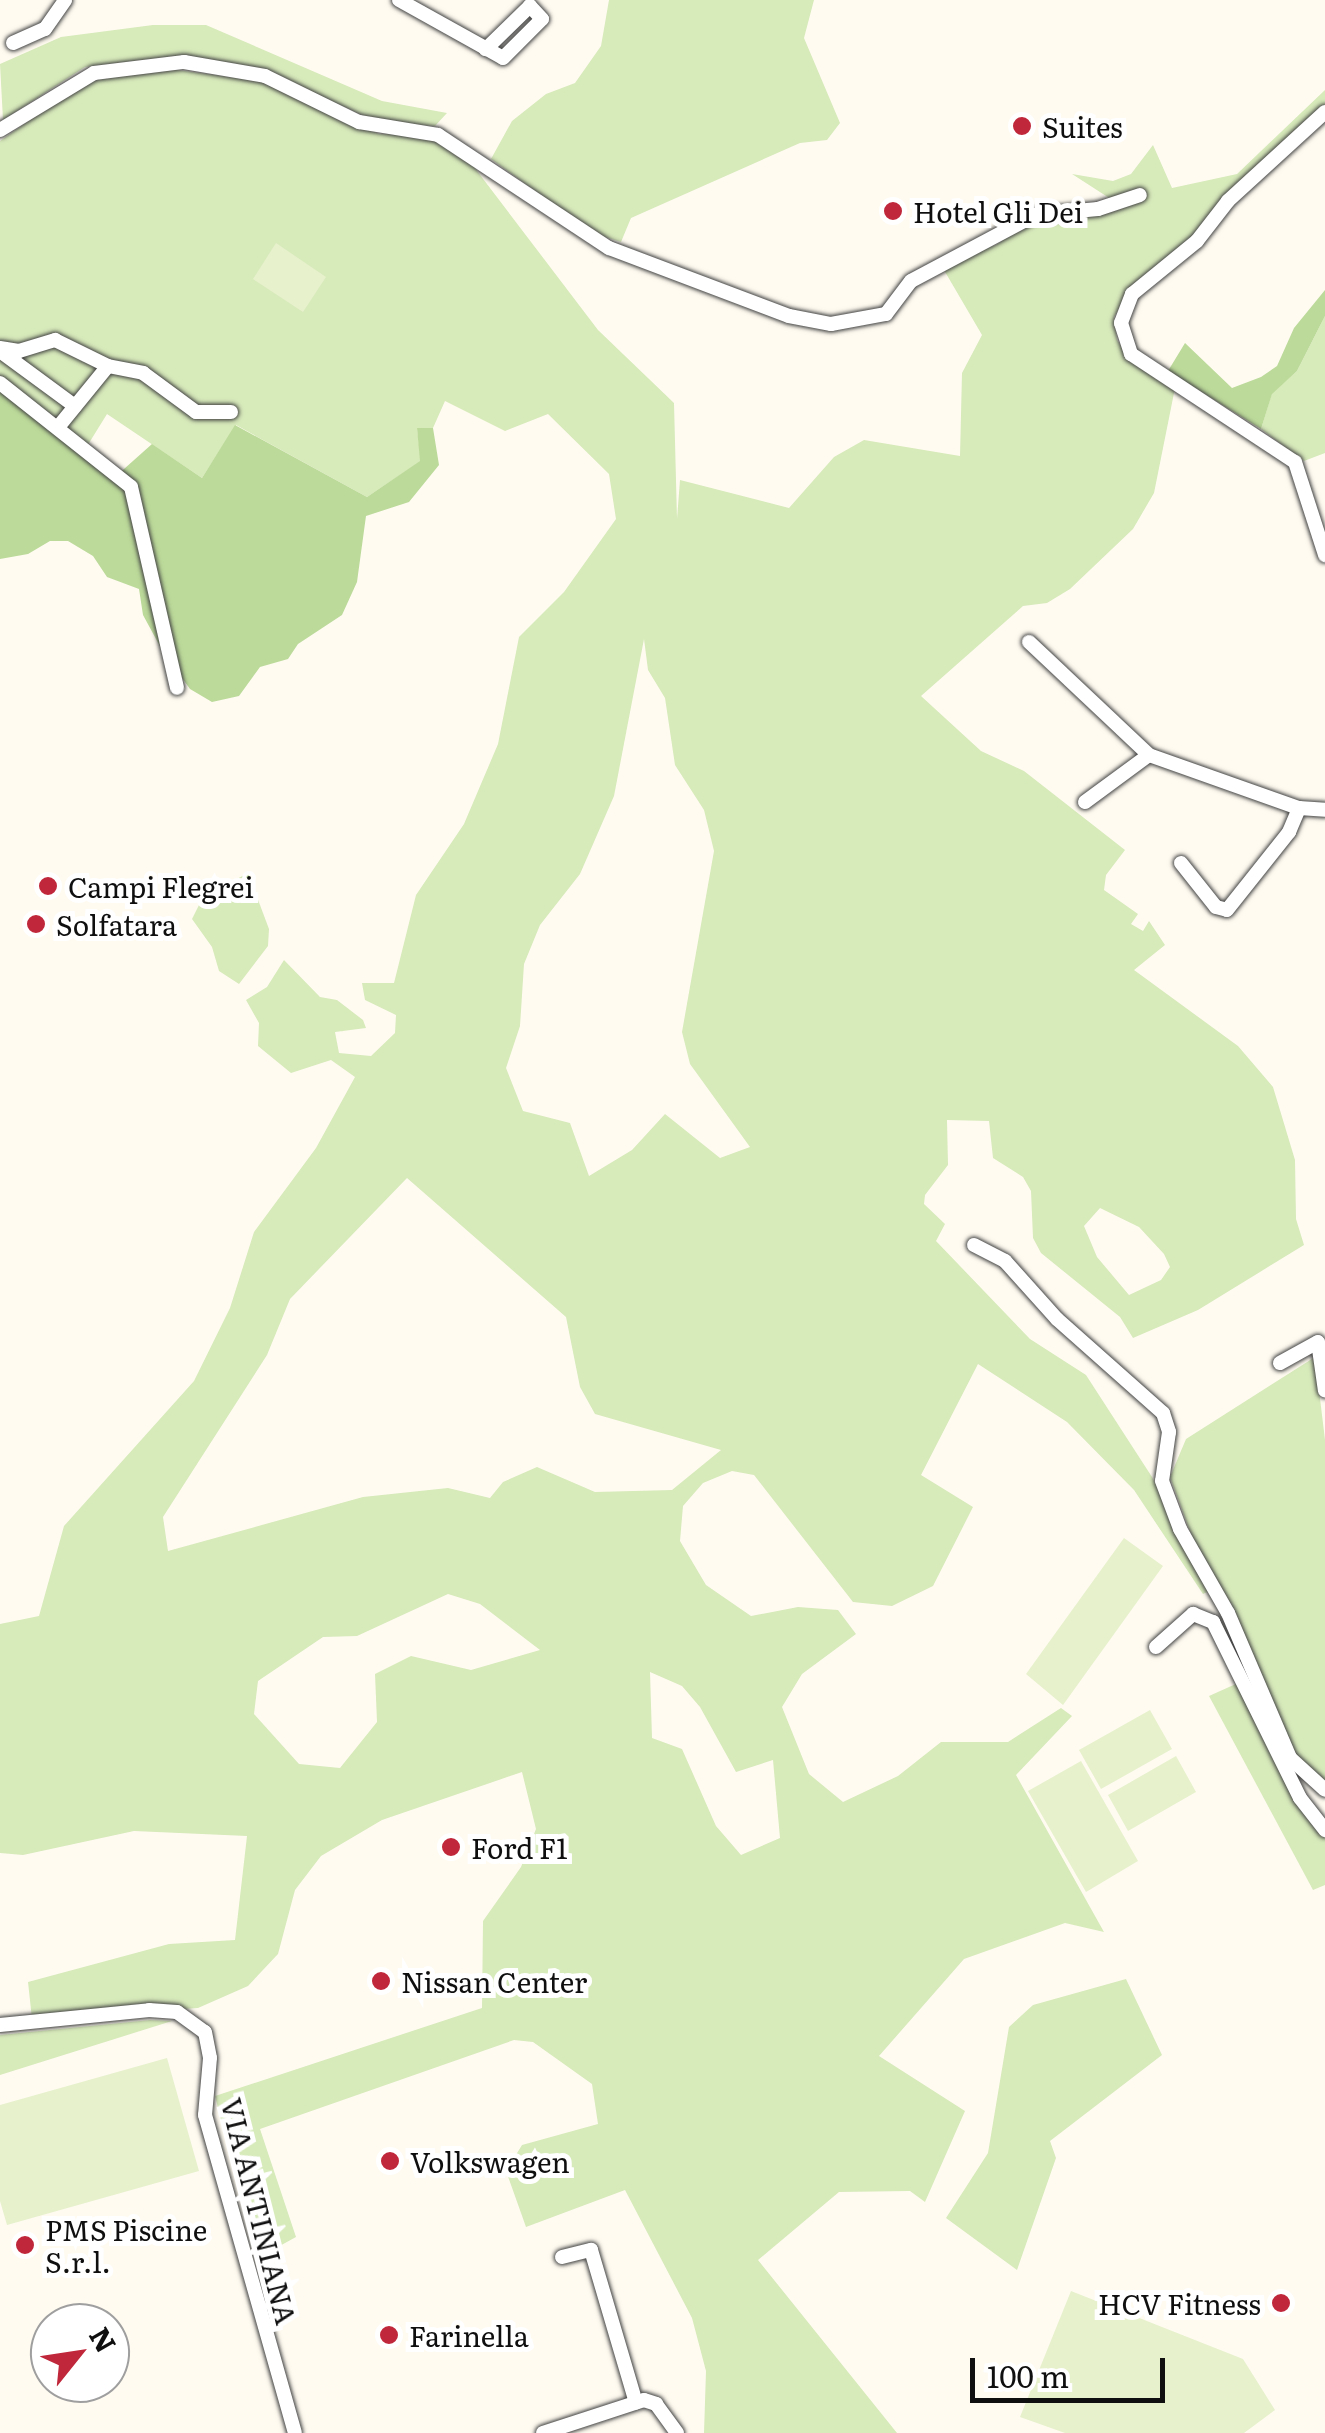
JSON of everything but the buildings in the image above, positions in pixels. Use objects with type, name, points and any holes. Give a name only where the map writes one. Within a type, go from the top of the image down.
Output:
[{"type":"street","points":[[13,44],[46,29],[66,0]]},
{"type":"street","points":[[399,0],[486,49]]},
{"type":"street","points":[[0,130],[94,72],[184,62],[266,76],[359,122],[438,135],[609,248],[788,316],[832,324],[886,314],[911,280],[1035,215],[1098,208],[1140,195]]},
{"type":"street","points":[[1325,112],[1228,202],[1197,242],[1132,294],[1120,323],[1132,354],[1295,462],[1325,555]]},
{"type":"street","points":[[0,350],[19,351],[56,340],[108,366],[143,372],[196,412],[231,412]]},
{"type":"street","points":[[0,350],[76,406]]},
{"type":"street","points":[[59,426],[108,366]]},
{"type":"street","points":[[0,383],[59,426],[131,487],[177,688]]},
{"type":"street","points":[[1029,642],[1149,755],[1299,808],[1325,810]]},
{"type":"street","points":[[1086,802],[1149,755]]},
{"type":"street","points":[[1182,863],[1216,906],[1227,910],[1289,832],[1299,808]]},
{"type":"street","points":[[974,1244],[1004,1261],[1057,1319],[1162,1413],[1170,1432],[1162,1480],[1180,1529],[1228,1612],[1290,1758],[1325,1790]]},
{"type":"street","points":[[1280,1363],[1318,1342],[1325,1392]]},
{"type":"street","points":[[1156,1647],[1193,1614],[1213,1622],[1300,1798],[1325,1830]]},
{"type":"street","name":"VIA ANTINIANA","points":[[0,2025],[149,2010],[177,2012],[205,2032],[210,2058],[205,2115],[295,2433]]},
{"type":"street","points":[[562,2257],[591,2250],[636,2403]]},
{"type":"street","points":[[543,2433],[636,2403],[656,2404],[677,2433]]},
{"type":"green space","points":[[609,0],[814,0],[804,38],[840,123],[827,140],[800,143],[631,218],[621,242],[595,234],[491,159],[512,121],[546,94],[575,83],[601,46]]},
{"type":"green space","points":[[153,25],[206,25],[382,101],[447,113],[435,126],[380,123],[267,72],[177,56],[85,67],[3,120],[0,64],[61,37]]},
{"type":"green space","points":[[162,68],[268,82],[379,134],[425,135],[471,163],[598,330],[674,403],[677,519],[680,480],[789,508],[834,457],[864,440],[960,456],[962,373],[982,335],[941,265],[996,245],[1032,221],[1117,203],[1072,174],[1113,181],[1131,174],[1153,145],[1172,188],[1237,174],[1325,90],[1325,104],[1191,241],[1132,287],[1114,317],[1117,340],[1130,359],[1175,388],[1154,493],[1133,529],[1070,589],[1047,603],[1023,606],[921,696],[981,751],[1024,771],[1125,850],[1106,875],[1104,890],[1138,914],[1131,924],[1143,931],[1149,921],[1165,945],[1134,970],[1238,1046],[1273,1087],[1295,1160],[1296,1219],[1304,1245],[1198,1310],[1133,1338],[1120,1317],[1041,1253],[1033,1238],[1031,1191],[1023,1177],[993,1158],[989,1121],[947,1120],[948,1165],[925,1195],[924,1204],[945,1224],[936,1241],[1030,1339],[1086,1375],[1152,1477],[1211,1590],[1203,1594],[1134,1490],[1067,1422],[978,1364],[921,1475],[973,1507],[933,1586],[892,1606],[853,1602],[754,1475],[732,1471],[703,1483],[683,1506],[680,1541],[706,1585],[751,1616],[798,1607],[838,1610],[856,1634],[802,1674],[782,1707],[809,1774],[843,1802],[898,1776],[941,1742],[1008,1742],[1061,1708],[1072,1716],[1016,1775],[1104,1932],[1065,1923],[964,1959],[879,2056],[965,2111],[925,2202],[910,2191],[839,2192],[758,2260],[897,2433],[704,2433],[706,2371],[692,2318],[625,2190],[526,2227],[506,2171],[522,2145],[598,2124],[592,2084],[533,2042],[514,2040],[260,2129],[296,2237],[256,2259],[215,2096],[482,2008],[483,1921],[521,1867],[536,1829],[522,1772],[382,1820],[321,1856],[295,1890],[278,1954],[248,1986],[198,2008],[32,2019],[28,1982],[169,1944],[235,1940],[247,1836],[134,1831],[23,1855],[0,1853],[0,1624],[39,1616],[64,1526],[194,1381],[230,1308],[254,1232],[316,1148],[355,1077],[331,1060],[291,1073],[258,1046],[259,1023],[246,1000],[267,987],[284,960],[320,997],[337,1000],[363,1020],[366,1028],[335,1032],[339,1053],[371,1056],[395,1033],[396,1015],[365,1000],[362,983],[394,983],[416,895],[464,824],[498,744],[519,637],[564,592],[616,519],[609,474],[548,414],[505,431],[445,401],[433,428],[417,428],[421,461],[367,497],[236,425],[202,478],[107,414],[76,464],[0,471],[0,141],[83,83]],"holes":[[[644,639],[648,670],[665,698],[675,765],[704,810],[714,851],[682,1032],[690,1064],[750,1147],[720,1158],[665,1114],[632,1150],[589,1176],[570,1123],[523,1111],[506,1068],[520,1026],[524,964],[540,925],[580,874],[614,796]],[[407,1178],[566,1317],[580,1387],[595,1414],[721,1450],[672,1490],[595,1492],[537,1467],[503,1482],[490,1498],[448,1488],[363,1497],[168,1551],[163,1517],[267,1355],[290,1299]],[[1100,1208],[1139,1227],[1164,1254],[1170,1267],[1161,1280],[1129,1295],[1097,1257],[1084,1226]],[[448,1594],[480,1604],[540,1650],[471,1670],[411,1656],[375,1674],[377,1722],[340,1768],[299,1764],[254,1714],[258,1681],[323,1637],[357,1636]],[[650,1672],[682,1686],[700,1707],[736,1772],[773,1760],[780,1838],[741,1855],[716,1826],[682,1749],[652,1738]]]},
{"type":"green space","points":[[276,243],[326,277],[303,312],[253,279]]},
{"type":"green space","points":[[1325,290],[1325,316],[1297,371],[1272,394],[1261,429],[1168,371],[1185,343],[1232,388],[1261,377],[1277,366],[1294,328]]},
{"type":"green space","points":[[1325,316],[1325,453],[1304,461],[1261,429],[1272,393],[1297,371]]},
{"type":"green space","points":[[0,376],[115,477],[152,444],[202,478],[235,425],[367,497],[420,461],[417,428],[433,428],[439,465],[409,502],[366,516],[357,582],[342,615],[298,644],[288,659],[260,667],[239,696],[212,702],[190,689],[162,650],[143,615],[139,589],[107,577],[93,556],[68,541],[50,541],[28,554],[0,559]]},
{"type":"green space","points":[[248,873],[269,929],[268,946],[239,984],[219,971],[212,947],[192,919],[203,897]]},
{"type":"green space","points":[[1315,1357],[1325,1440],[1325,1786],[1294,1756],[1234,1609],[1195,1545],[1170,1477],[1186,1439]]},
{"type":"green space","points":[[1124,1538],[1163,1566],[1063,1705],[1026,1674]]},
{"type":"green space","points":[[1238,1683],[1325,1833],[1325,1885],[1313,1890],[1209,1696]]},
{"type":"green space","points":[[1150,1710],[1172,1749],[1101,1789],[1079,1750]]},
{"type":"green space","points":[[1176,1756],[1196,1792],[1128,1831],[1108,1795]]},
{"type":"green space","points":[[1081,1761],[1138,1861],[1086,1892],[1028,1791]]},
{"type":"green space","points":[[1126,1979],[1162,2055],[1050,2141],[1056,2158],[1017,2270],[946,2218],[988,2153],[1009,2027],[1033,2005]]},
{"type":"green space","points":[[172,2021],[0,2075],[0,2035]]},
{"type":"green space","points":[[167,2058],[199,2171],[7,2225],[0,2201],[0,2105]]},
{"type":"green space","points":[[1071,2291],[1243,2359],[1275,2410],[1244,2433],[1065,2433],[1020,2417]]},
{"type":"place","name":"Suites","points":[[1022,126]]},
{"type":"place","name":"Hotel Gli Dei","points":[[893,211]]},
{"type":"place","name":"Campi Flegrei","points":[[48,886]]},
{"type":"place","name":"Solfatara","points":[[36,924]]},
{"type":"place","name":"Ford F1","points":[[451,1847]]},
{"type":"place","name":"Nissan Center","points":[[381,1981]]},
{"type":"place","name":"Volkswagen","points":[[390,2161]]},
{"type":"place","name":"PMS Piscine S.r.l.","points":[[25,2245]]},
{"type":"place","name":"HCV Fitness","points":[[1281,2303]]},
{"type":"place","name":"Farinella","points":[[389,2335]]}]
